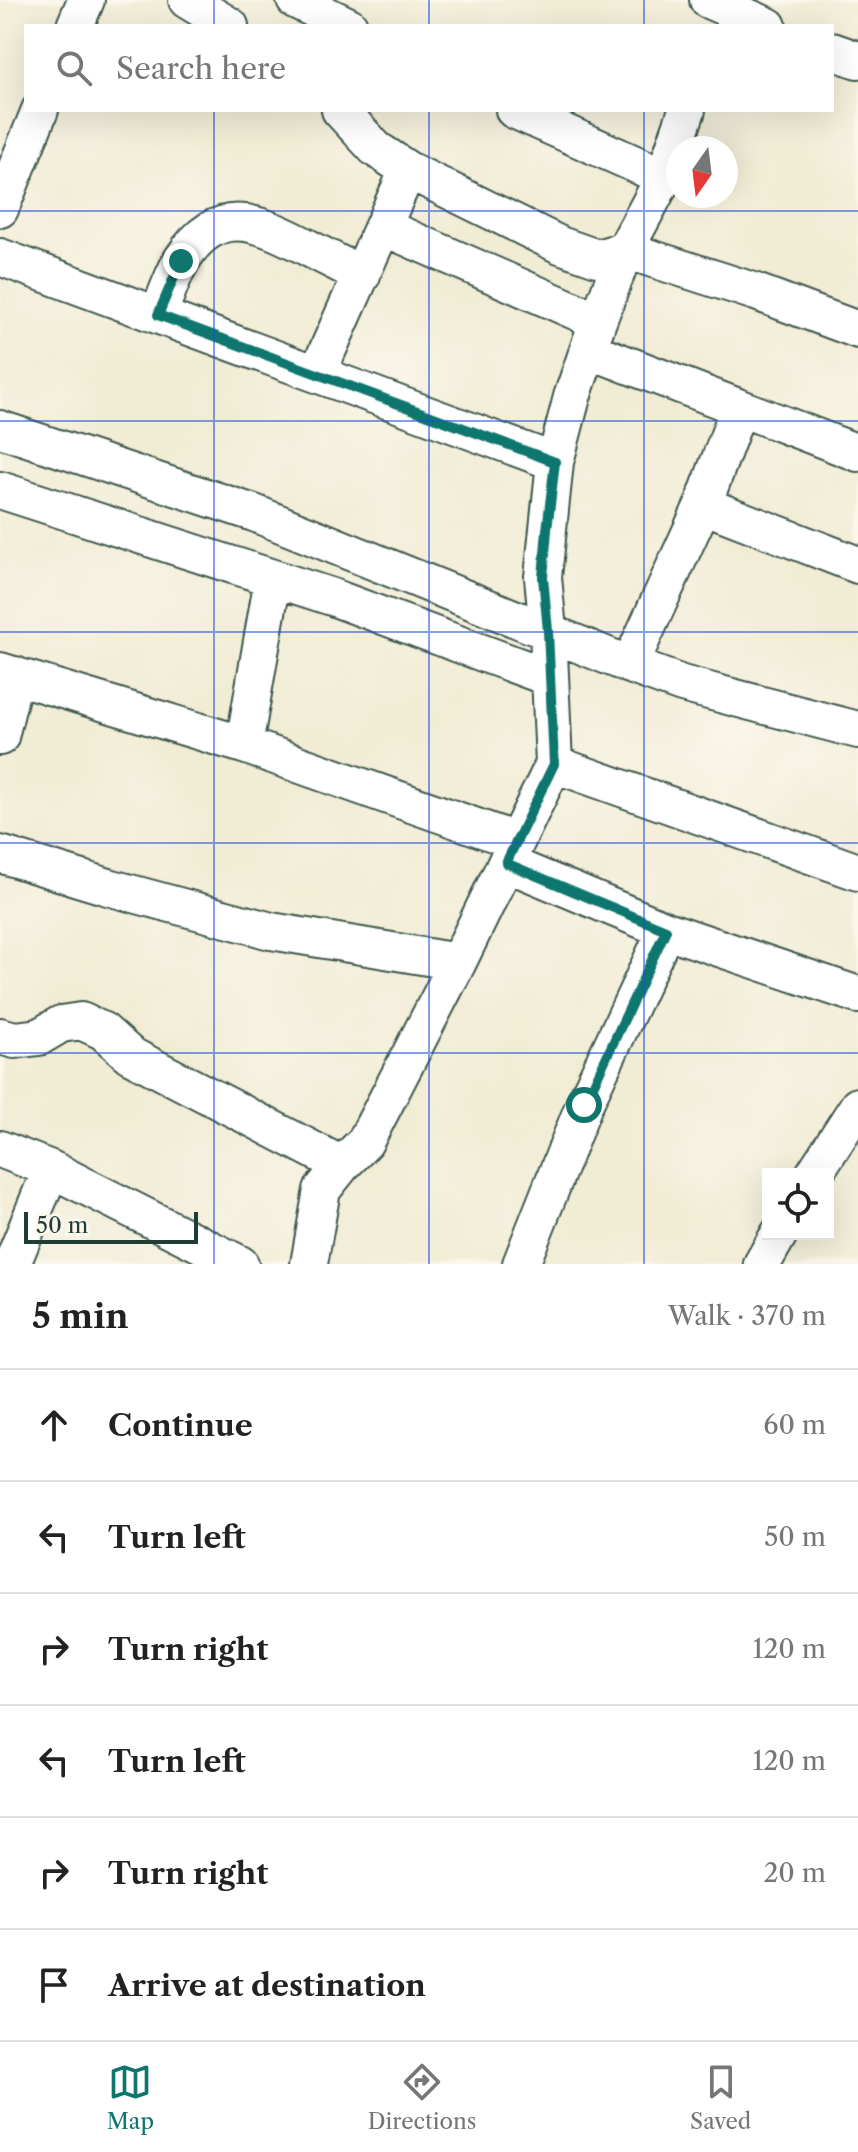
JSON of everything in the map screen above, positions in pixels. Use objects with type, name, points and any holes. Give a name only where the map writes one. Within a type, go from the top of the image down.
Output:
[{"type":"street","points":[[76,24],[86,0]]},
{"type":"street","points":[[187,0],[227,24]]},
{"type":"street","points":[[295,0],[345,24]]},
{"type":"street","points":[[717,8],[762,24]]},
{"type":"street","points":[[834,52],[858,60]]},
{"type":"street","points":[[3,192],[39,112]]},
{"type":"street","points":[[342,112],[376,149],[408,170],[584,255],[597,258],[625,250],[756,292],[858,330]]},
{"type":"street","points":[[518,112],[664,177]]},
{"type":"street","points":[[309,1264],[322,1190],[365,1142],[458,962],[554,764],[543,577],[555,462],[572,397],[625,250],[664,177],[686,112]]},
{"type":"street","points":[[317,374],[408,170]]},
{"type":"street","points":[[158,315],[181,261],[196,241],[221,224],[247,222],[275,231],[362,275]]},
{"type":"street","points":[[383,227],[739,408],[858,453]]},
{"type":"street","points":[[0,257],[555,462]]},
{"type":"street","points":[[630,665],[703,505],[739,408]]},
{"type":"street","points":[[0,429],[254,513],[682,684],[858,730]]},
{"type":"street","points":[[0,490],[332,597],[550,678]]},
{"type":"street","points":[[703,505],[858,565]]},
{"type":"street","points":[[244,745],[273,578]]},
{"type":"street","points":[[0,737],[8,673],[244,745],[511,852],[666,930],[858,995]]},
{"type":"street","points":[[554,764],[858,872]]},
{"type":"street","points":[[0,854],[271,931],[458,962]]},
{"type":"street","points":[[521,1264],[584,1105],[666,930]]},
{"type":"street","points":[[0,1036],[15,1040],[39,1037],[61,1024],[81,1021],[103,1031],[130,1055],[342,1165]]},
{"type":"street","points":[[818,1168],[858,1106]]},
{"type":"street","points":[[0,1149],[51,1169],[240,1264]]},
{"type":"street","points":[[12,1264],[51,1169]]},
{"type":"street","points":[[762,1264],[776,1240]]},
{"type":"route","points":[[181,261],[158,315],[555,462],[543,577],[554,764],[506,863],[666,930],[584,1105]]}]
